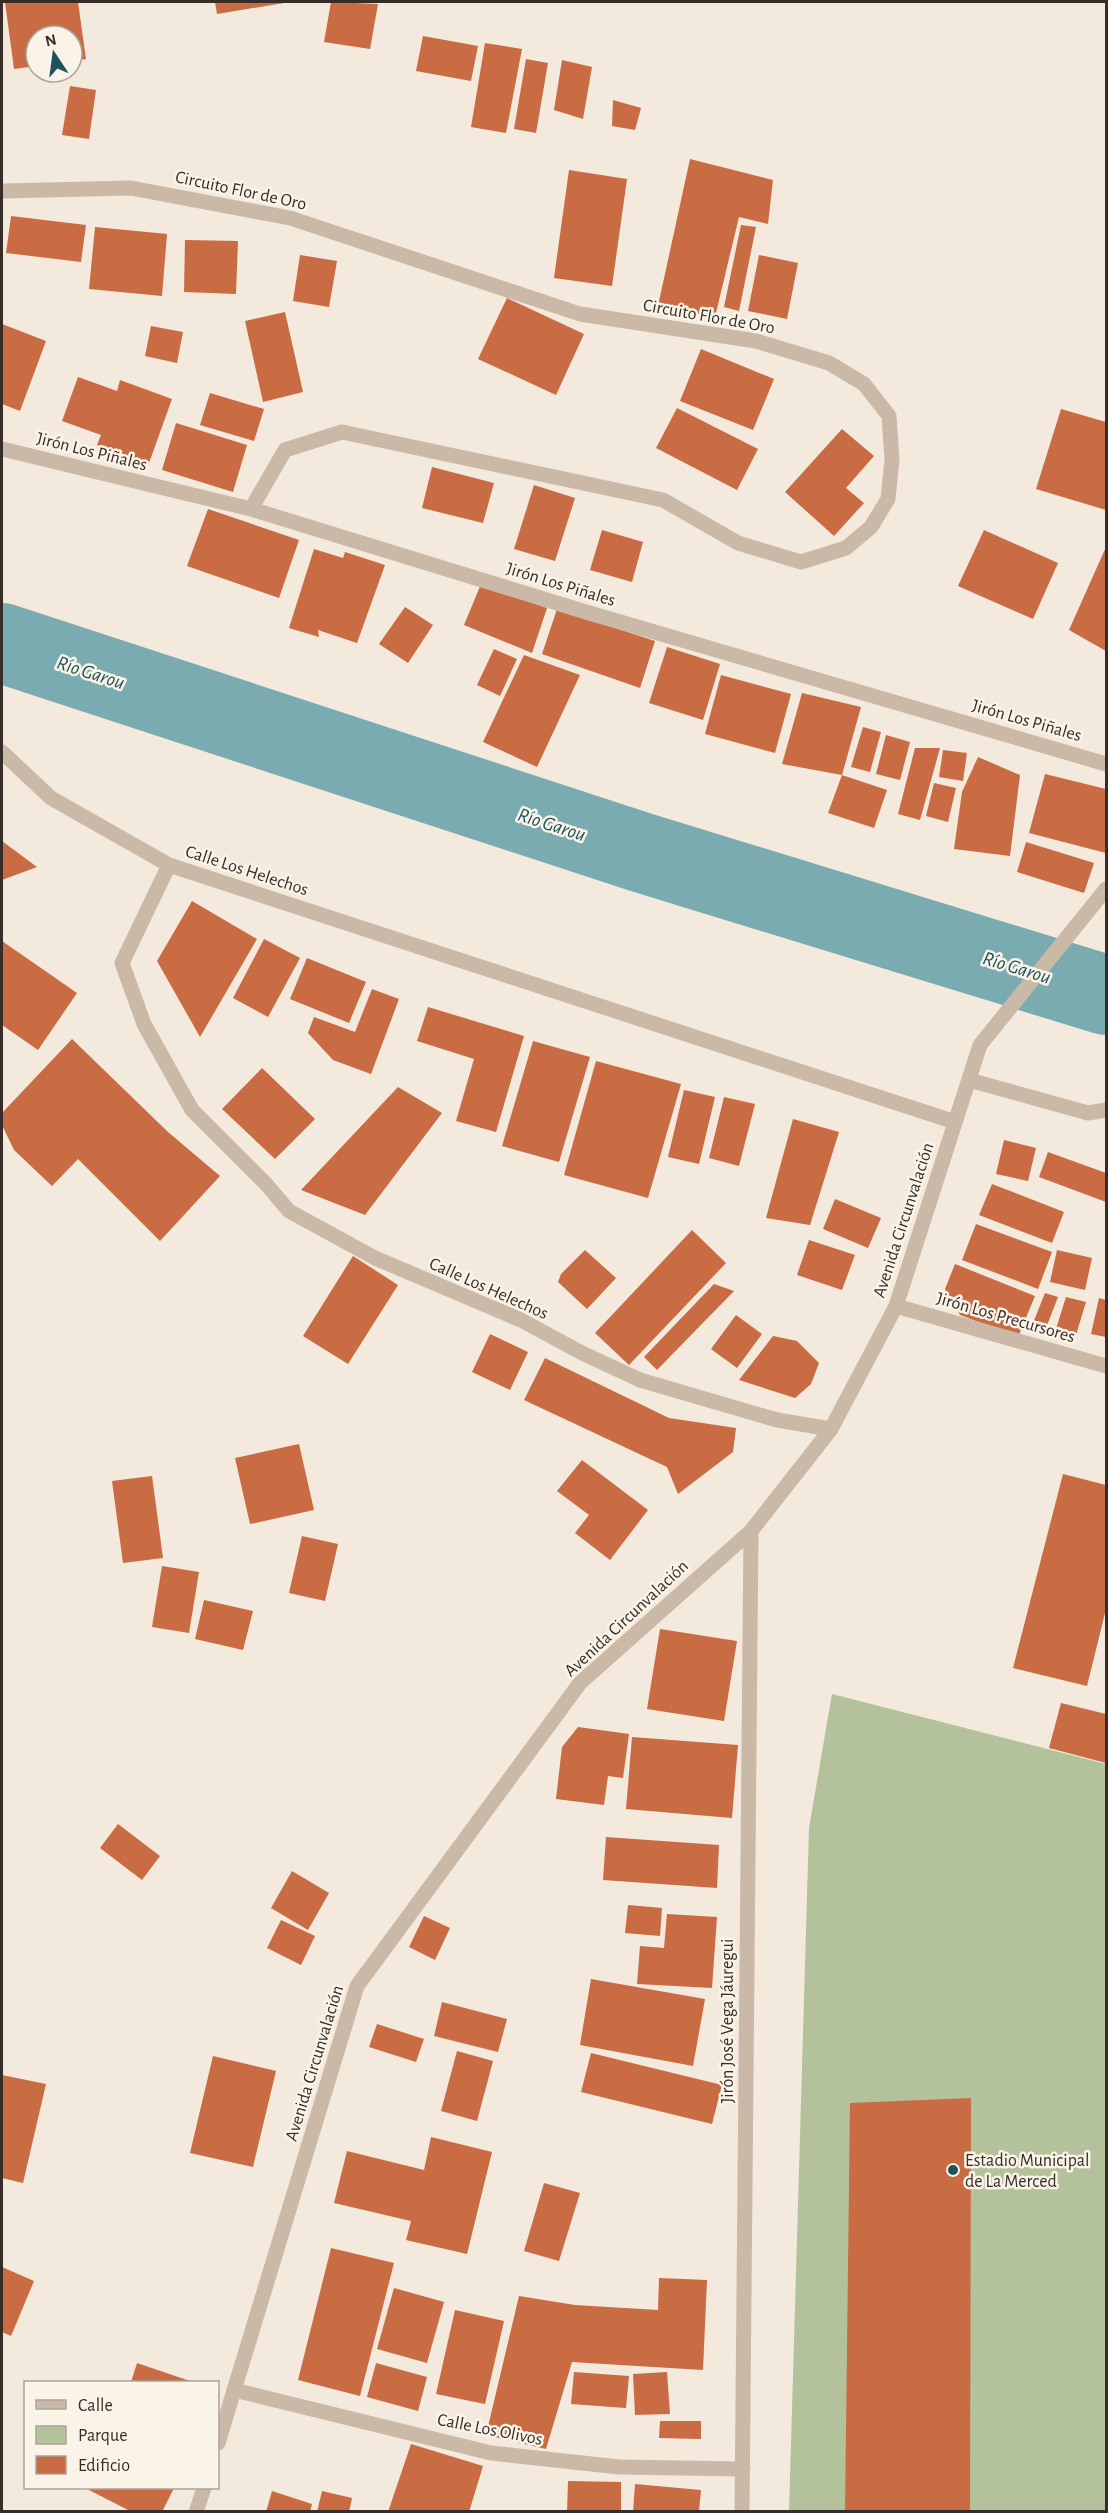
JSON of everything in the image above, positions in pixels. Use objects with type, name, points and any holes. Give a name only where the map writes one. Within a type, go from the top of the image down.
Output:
[{"type":"street","name":"Circuito Flor de Oro","points":[[2,191],[131,188],[290,218],[580,314],[756,341],[829,363],[864,384],[889,416],[892,460],[888,499],[871,526],[846,548],[801,562],[738,543],[663,500],[342,432],[285,450],[251,509]]},
{"type":"street","name":"Jirón Los Piñales","points":[[2,449],[251,509],[586,612],[1107,764]]},
{"type":"street","points":[[2,752],[51,798],[169,866]]},
{"type":"street","name":"Calle Los Helechos","points":[[831,1429],[777,1420],[640,1380],[580,1352],[521,1320],[375,1258],[289,1210],[192,1110],[144,1024],[122,963],[169,866],[955,1122]]},
{"type":"street","name":"Avenida Circunvalación","points":[[219,2440],[357,1986],[580,1683],[751,1531],[831,1429],[896,1306],[980,1045],[1107,889]]},
{"type":"street","points":[[969,1080],[1107,1120]]},
{"type":"street","points":[[1088,1113],[1107,1110]]},
{"type":"street","name":"Jirón Los Precursores","points":[[896,1306],[1107,1366]]},
{"type":"street","name":"Jirón José Vega Jáuregui","points":[[742,2511],[751,1531]]},
{"type":"street","name":"Calle Los Olivos","points":[[234,2390],[491,2453],[619,2467],[743,2469]]},
{"type":"street","points":[[196,2511],[203,2489]]},
{"type":"green space","name":"Estadio Municipal de La Merced","points":[[832,1694],[1106,1764],[1106,2511],[789,2512],[809,1828]]},
{"type":"building","points":[[5,2],[78,2],[81,24],[24,24],[24,68],[14,69]]},
{"type":"building","points":[[215,2],[284,2],[284,3],[217,14]]},
{"type":"building","points":[[331,2],[378,4],[370,49],[324,42]]},
{"type":"building","points":[[423,36],[478,46],[471,81],[416,71]]},
{"type":"building","points":[[485,43],[522,49],[506,133],[471,127]]},
{"type":"building","points":[[526,59],[548,63],[536,133],[514,129]]},
{"type":"building","points":[[562,60],[592,67],[583,119],[554,110]]},
{"type":"building","points":[[70,86],[96,90],[89,139],[62,135]]},
{"type":"building","points":[[613,100],[641,108],[635,130],[612,126]]},
{"type":"building","points":[[690,159],[773,180],[768,224],[739,217],[715,317],[658,306]]},
{"type":"building","points":[[569,170],[627,179],[612,286],[554,278]]},
{"type":"building","points":[[11,216],[86,225],[81,262],[6,253]]},
{"type":"building","points":[[741,225],[756,227],[739,311],[724,307]]},
{"type":"building","points":[[95,227],[167,234],[162,296],[89,289]]},
{"type":"building","points":[[185,240],[238,241],[236,294],[184,292]]},
{"type":"building","points":[[300,255],[337,261],[329,307],[293,301]]},
{"type":"building","points":[[759,255],[798,263],[787,319],[748,311]]},
{"type":"building","points":[[507,298],[584,334],[556,395],[478,359]]},
{"type":"building","points":[[285,312],[303,392],[263,402],[245,321]]},
{"type":"building","points":[[2,324],[46,341],[20,411],[2,404]]},
{"type":"building","points":[[151,326],[183,332],[177,363],[145,356]]},
{"type":"building","points":[[701,349],[774,379],[753,430],[680,401]]},
{"type":"building","points":[[78,377],[117,391],[120,380],[172,399],[149,463],[97,445],[101,435],[62,421]]},
{"type":"building","points":[[210,393],[264,409],[254,441],[200,425]]},
{"type":"building","points":[[677,408],[758,449],[737,490],[656,448]]},
{"type":"building","points":[[1061,409],[1106,422],[1106,510],[1036,489]]},
{"type":"building","points":[[176,423],[247,445],[233,492],[162,470]]},
{"type":"building","points":[[842,429],[874,456],[846,488],[864,503],[834,536],[785,492]]},
{"type":"building","points":[[432,467],[494,483],[483,523],[422,508]]},
{"type":"building","points":[[534,485],[575,498],[555,561],[514,549]]},
{"type":"building","points":[[208,509],[299,540],[279,598],[187,566]]},
{"type":"building","points":[[602,530],[643,542],[632,582],[590,570]]},
{"type":"building","points":[[984,530],[1058,563],[1033,619],[958,586]]},
{"type":"building","points":[[1106,547],[1106,651],[1069,630]]},
{"type":"building","points":[[314,549],[343,558],[345,552],[385,565],[357,643],[318,630],[319,637],[289,628]]},
{"type":"building","points":[[481,584],[547,608],[532,653],[464,625]]},
{"type":"building","points":[[405,607],[433,625],[408,663],[379,644]]},
{"type":"building","points":[[557,609],[655,641],[640,688],[542,654]]},
{"type":"building","points":[[667,647],[720,664],[703,720],[649,703]]},
{"type":"building","points":[[494,649],[517,659],[500,696],[477,685]]},
{"type":"building","points":[[524,655],[580,675],[537,767],[483,742]]},
{"type":"building","points":[[721,675],[791,694],[775,753],[705,734]]},
{"type":"building","points":[[802,693],[861,707],[842,775],[782,764]]},
{"type":"building","points":[[863,727],[881,732],[870,772],[851,767]]},
{"type":"building","points":[[886,735],[910,742],[900,780],[876,774]]},
{"type":"building","points":[[915,748],[940,748],[920,820],[898,814]]},
{"type":"building","points":[[943,750],[967,753],[963,781],[939,777]]},
{"type":"building","points":[[978,757],[1020,775],[1010,856],[954,849],[962,792]]},
{"type":"building","points":[[1045,774],[1106,789],[1106,853],[1029,833]]},
{"type":"building","points":[[842,775],[887,790],[874,828],[828,813]]},
{"type":"building","points":[[934,783],[956,788],[948,822],[926,816]]},
{"type":"building","points":[[2,841],[37,867],[2,880]]},
{"type":"building","points":[[1026,842],[1094,863],[1084,893],[1017,872]]},
{"type":"building","points":[[192,901],[257,939],[200,1037],[157,961]]},
{"type":"building","points":[[264,939],[300,958],[268,1017],[233,998]]},
{"type":"building","points":[[2,941],[77,993],[38,1050],[2,1025]]},
{"type":"building","points":[[307,958],[366,982],[349,1023],[290,999]]},
{"type":"building","points":[[372,989],[399,999],[371,1074],[333,1060],[308,1033],[314,1017],[355,1032]]},
{"type":"building","points":[[428,1007],[524,1036],[496,1132],[456,1121],[474,1059],[417,1041]]},
{"type":"building","points":[[72,1039],[168,1132],[220,1176],[160,1241],[78,1159],[52,1186],[14,1150],[2,1125],[2,1113]]},
{"type":"building","points":[[533,1041],[590,1057],[559,1162],[502,1146]]},
{"type":"building","points":[[596,1061],[681,1084],[648,1198],[564,1175]]},
{"type":"building","points":[[262,1068],[315,1119],[275,1159],[222,1109]]},
{"type":"building","points":[[398,1087],[442,1113],[365,1215],[301,1190]]},
{"type":"building","points":[[684,1090],[715,1097],[699,1164],[668,1157]]},
{"type":"building","points":[[724,1097],[755,1104],[739,1166],[709,1158]]},
{"type":"building","points":[[793,1119],[839,1132],[810,1225],[766,1218]]},
{"type":"building","points":[[1004,1140],[1036,1148],[1028,1181],[996,1174]]},
{"type":"building","points":[[1048,1152],[1106,1173],[1106,1202],[1039,1177]]},
{"type":"building","points":[[992,1184],[1064,1212],[1052,1243],[979,1215]]},
{"type":"building","points":[[835,1199],[881,1218],[868,1248],[823,1229]]},
{"type":"building","points":[[976,1224],[1052,1252],[1038,1289],[962,1260]]},
{"type":"building","points":[[692,1230],[726,1263],[629,1365],[595,1333]]},
{"type":"building","points":[[809,1240],[855,1255],[842,1290],[797,1275]]},
{"type":"building","points":[[585,1250],[616,1278],[587,1309],[558,1282],[561,1274]]},
{"type":"building","points":[[1057,1250],[1092,1258],[1085,1290],[1050,1282]]},
{"type":"building","points":[[353,1256],[398,1285],[348,1364],[303,1336]]},
{"type":"building","points":[[955,1264],[1035,1296],[1018,1337],[960,1315],[945,1289]]},
{"type":"building","points":[[714,1284],[734,1291],[657,1370],[644,1357]]},
{"type":"building","points":[[1045,1293],[1058,1297],[1044,1333],[1031,1328]]},
{"type":"building","points":[[1066,1297],[1086,1302],[1075,1338],[1055,1332]]},
{"type":"building","points":[[1099,1298],[1106,1300],[1106,1337],[1091,1334]]},
{"type":"building","points":[[736,1315],[762,1334],[737,1368],[711,1349]]},
{"type":"building","points":[[490,1334],[528,1352],[510,1390],[472,1372]]},
{"type":"building","points":[[773,1336],[797,1341],[819,1363],[811,1384],[795,1398],[739,1380]]},
{"type":"building","points":[[545,1358],[669,1418],[736,1428],[733,1452],[678,1494],[667,1467],[524,1400]]},
{"type":"building","points":[[299,1444],[314,1510],[250,1524],[235,1458]]},
{"type":"building","points":[[582,1460],[648,1510],[610,1560],[575,1533],[589,1515],[557,1491]]},
{"type":"building","points":[[1063,1474],[1106,1485],[1106,1609],[1087,1686],[1013,1668]]},
{"type":"building","points":[[152,1476],[163,1558],[123,1563],[112,1481]]},
{"type":"building","points":[[302,1536],[338,1544],[325,1601],[289,1593]]},
{"type":"building","points":[[162,1566],[199,1572],[189,1633],[152,1627]]},
{"type":"building","points":[[204,1600],[253,1611],[243,1650],[195,1639]]},
{"type":"building","points":[[660,1629],[737,1641],[724,1721],[647,1709]]},
{"type":"building","points":[[1061,1703],[1106,1714],[1106,1763],[1049,1748]]},
{"type":"building","points":[[578,1727],[629,1734],[623,1778],[608,1776],[604,1805],[556,1799],[562,1747]]},
{"type":"building","points":[[632,1737],[738,1745],[732,1818],[626,1809]]},
{"type":"building","points":[[118,1824],[160,1856],[142,1880],[100,1848]]},
{"type":"building","points":[[606,1837],[719,1845],[717,1888],[603,1880]]},
{"type":"building","points":[[292,1871],[329,1893],[308,1930],[271,1908]]},
{"type":"building","points":[[628,1905],[662,1908],[660,1936],[625,1933]]},
{"type":"building","points":[[667,1914],[717,1917],[712,1988],[637,1984],[640,1946],[664,1948]]},
{"type":"building","points":[[424,1916],[450,1928],[435,1960],[409,1947]]},
{"type":"building","points":[[281,1920],[315,1936],[301,1965],[267,1948]]},
{"type":"building","points":[[591,1979],[705,1999],[693,2066],[580,2045]]},
{"type":"building","points":[[442,2002],[507,2019],[498,2052],[434,2036]]},
{"type":"building","points":[[377,2024],[424,2039],[416,2062],[369,2047]]},
{"type":"building","points":[[457,2051],[493,2061],[477,2121],[441,2111]]},
{"type":"building","points":[[591,2053],[722,2085],[712,2124],[581,2092]]},
{"type":"building","points":[[213,2056],[276,2071],[253,2167],[190,2153]]},
{"type":"building","points":[[2,2075],[46,2084],[23,2183],[2,2178]]},
{"type":"building","points":[[971,2098],[970,2512],[845,2512],[850,2103]]},
{"type":"building","points":[[431,2137],[492,2152],[467,2254],[406,2240],[411,2221],[334,2203],[347,2151],[424,2170]]},
{"type":"building","points":[[544,2183],[580,2193],[559,2261],[524,2251]]},
{"type":"building","points":[[331,2248],[394,2263],[360,2396],[298,2380]]},
{"type":"building","points":[[2,2267],[34,2281],[11,2336],[2,2332]]},
{"type":"building","points":[[659,2278],[707,2280],[703,2370],[572,2362],[546,2449],[486,2435],[519,2296],[575,2305],[658,2310]]},
{"type":"building","points":[[394,2288],[444,2302],[427,2363],[377,2349]]},
{"type":"building","points":[[455,2310],[504,2321],[485,2404],[436,2394]]},
{"type":"building","points":[[137,2363],[190,2381],[131,2381]]},
{"type":"building","points":[[376,2363],[427,2377],[418,2411],[367,2397]]},
{"type":"building","points":[[574,2372],[629,2376],[626,2408],[571,2404]]},
{"type":"building","points":[[667,2372],[670,2414],[635,2415],[633,2374]]},
{"type":"building","points":[[660,2421],[701,2421],[701,2439],[659,2438]]},
{"type":"building","points":[[411,2444],[483,2466],[469,2512],[388,2512]]},
{"type":"building","points":[[568,2481],[621,2482],[621,2512],[567,2512]]},
{"type":"building","points":[[635,2484],[701,2490],[699,2512],[633,2512]]},
{"type":"building","points":[[87,2489],[174,2489],[162,2512],[132,2512]]},
{"type":"building","points":[[272,2491],[312,2504],[310,2512],[266,2512]]},
{"type":"building","points":[[322,2491],[352,2498],[349,2512],[317,2512]]},
{"type":"waterway","name":"Río Garou","points":[[2,643],[640,852],[1106,995]]},
{"type":"place","name":"Estadio Municipal de La Merced","points":[[953,2170]]}]
